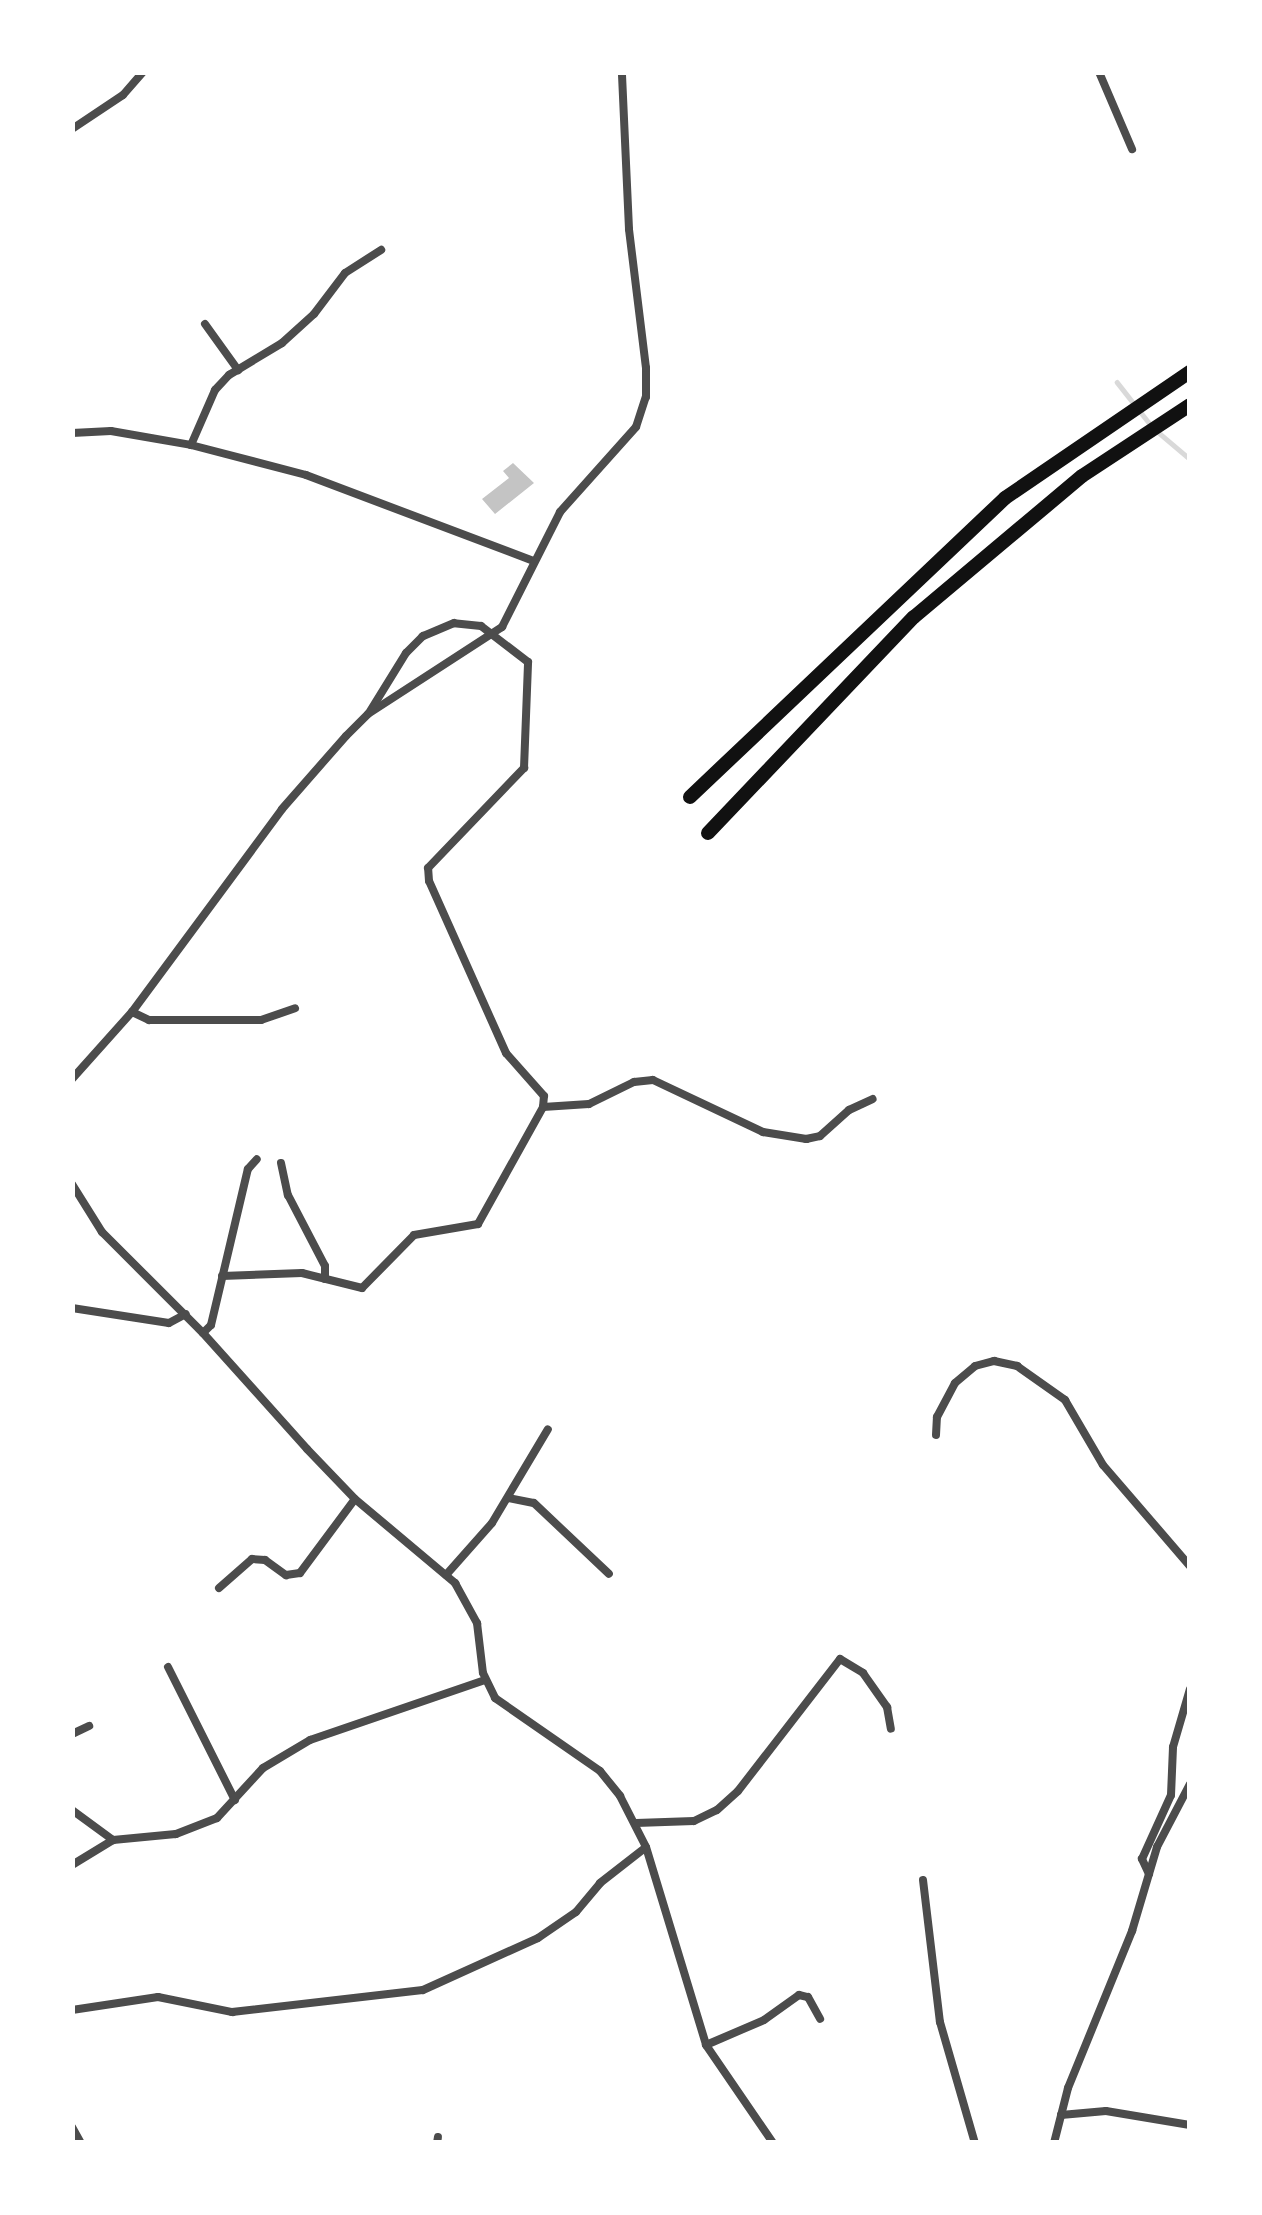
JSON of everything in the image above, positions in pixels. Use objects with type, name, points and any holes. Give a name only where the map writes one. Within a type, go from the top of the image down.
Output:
[{"type":"highway","points":[[690,797],[1005,498],[1190,372]]},
{"type":"highway","points":[[708,833],[914,617],[1082,476],[1190,405]]},
{"type":"street","points":[[72,129],[123,94],[142,72]]},
{"type":"street","points":[[72,1079],[132,1012],[282,809],[368,714],[493,635],[510,618],[534,561],[574,495],[636,428],[646,398],[629,229],[622,72]]},
{"type":"street","points":[[1099,72],[1132,149]]},
{"type":"street","points":[[191,445],[215,390],[282,343],[314,314],[345,273],[381,250]]},
{"type":"street","points":[[205,324],[238,370]]},
{"type":"street","points":[[72,433],[111,431],[191,445],[306,475],[534,561]]},
{"type":"street","points":[[222,1276],[302,1274],[362,1288],[414,1234],[478,1223],[542,1107],[544,1096],[506,1053],[429,881],[436,855],[524,768],[528,662],[481,626],[454,622],[423,636],[384,682],[368,714]]},
{"type":"street","points":[[132,1012],[149,1020],[261,1020],[295,1008]]},
{"type":"street","points":[[542,1107],[589,1104],[634,1082],[653,1080],[763,1132],[806,1139],[820,1136],[849,1110],[873,1099]]},
{"type":"street","points":[[203,1333],[211,1325],[248,1169],[256,1159]]},
{"type":"street","points":[[281,1163],[288,1195],[325,1266],[325,1280]]},
{"type":"street","points":[[72,1184],[102,1232],[186,1314],[355,1499],[446,1575],[472,1610],[485,1680],[511,1711],[600,1772],[636,1823],[646,1847],[689,2004],[706,2045],[773,2143]]},
{"type":"street","points":[[72,1308],[169,1323],[186,1314]]},
{"type":"street","points":[[936,1435],[937,1418],[955,1383],[975,1366],[994,1360],[1017,1366],[1065,1400],[1092,1451],[1190,1566]]},
{"type":"street","points":[[446,1575],[508,1498],[548,1429]]},
{"type":"street","points":[[508,1498],[534,1503],[609,1574]]},
{"type":"street","points":[[219,1588],[252,1559],[265,1560],[286,1575],[300,1573],[355,1499]]},
{"type":"street","points":[[636,1823],[694,1821],[717,1810],[738,1791],[840,1659],[856,1666],[875,1690],[887,1707],[891,1730]]},
{"type":"street","points":[[168,1667],[235,1800]]},
{"type":"street","points":[[72,1865],[112,1840],[176,1834],[217,1818],[263,1768],[310,1740],[485,1680]]},
{"type":"street","points":[[1149,1875],[1142,1859],[1172,1795],[1173,1747],[1190,1690]]},
{"type":"street","points":[[72,1734],[89,1726]]},
{"type":"street","points":[[1054,2143],[1156,1847],[1190,1784]]},
{"type":"street","points":[[72,1810],[112,1840]]},
{"type":"street","points":[[72,2010],[158,1997],[232,2012],[422,1990],[538,1938],[576,1912],[600,1883],[646,1847]]},
{"type":"street","points":[[923,1880],[940,2022],[975,2143]]},
{"type":"street","points":[[706,2045],[764,2020],[799,1995],[808,1996],[820,2018]]},
{"type":"street","points":[[1061,2115],[1106,2111],[1190,2125]]},
{"type":"street","points":[[72,2128],[82,2143]]},
{"type":"building","points":[[513,463],[534,483],[495,514],[482,499],[509,478],[503,471]]},
{"type":"waterway","points":[[1117,382],[1150,424]]},
{"type":"waterway","points":[[1158,432],[1190,459]]}]
